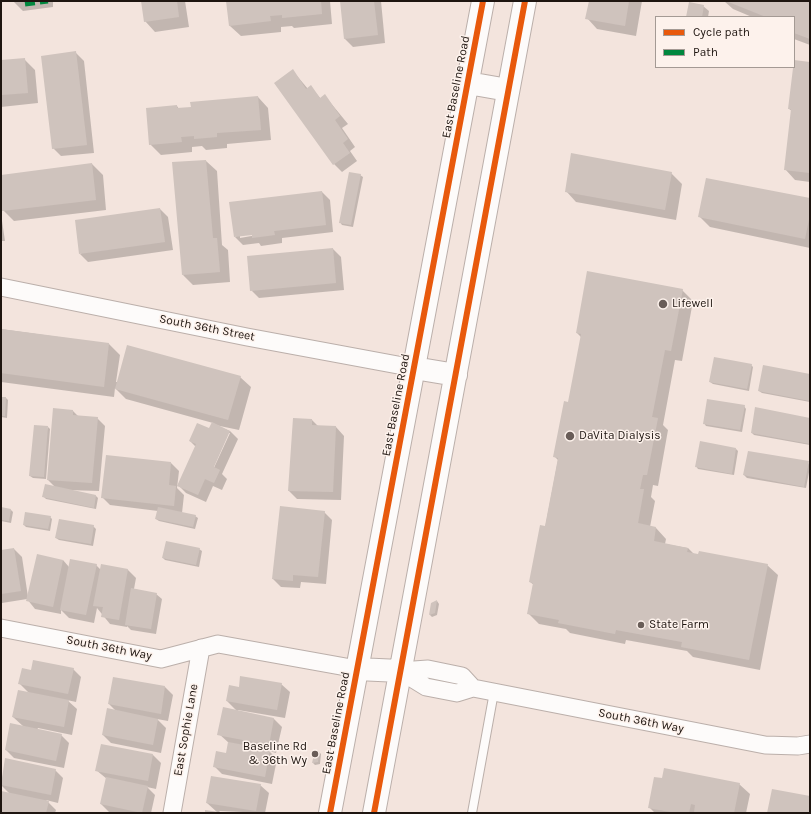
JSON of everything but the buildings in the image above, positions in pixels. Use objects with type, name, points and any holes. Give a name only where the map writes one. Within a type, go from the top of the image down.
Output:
[{"type":"main road","name":"East Baseline Road","points":[[330,813],[483,1]]},
{"type":"main road","points":[[374,813],[525,1]]},
{"type":"main road","points":[[468,83],[508,90]]},
{"type":"main road","points":[[414,368],[456,375]]},
{"type":"main road","points":[[357,669],[400,671]]},
{"type":"street","name":"South 36th Street","points":[[1,287],[247,337],[414,368]]},
{"type":"street","name":"South 36th Way","points":[[1,628],[161,659],[218,644],[357,669]]},
{"type":"street","name":"East Sophie Lane","points":[[172,813],[201,648]]},
{"type":"street","name":"South 36th Way","points":[[400,671],[428,669],[462,676],[473,688],[764,745],[798,746],[810,744]]},
{"type":"lane","points":[[472,813],[494,692]]},
{"type":"marked path","points":[[25,4],[48,1]]},
{"type":"cycle path","points":[[330,813],[483,1]]},
{"type":"cycle path","points":[[374,813],[525,1]]},
{"type":"place","name":"Lifewell","points":[[663,304]]},
{"type":"place","name":"DaVita Dialysis","points":[[570,436]]},
{"type":"place","name":"State Farm","points":[[641,625]]},
{"type":"place","name":"Baseline Rd & 36th Wy","points":[[315,754]]}]
